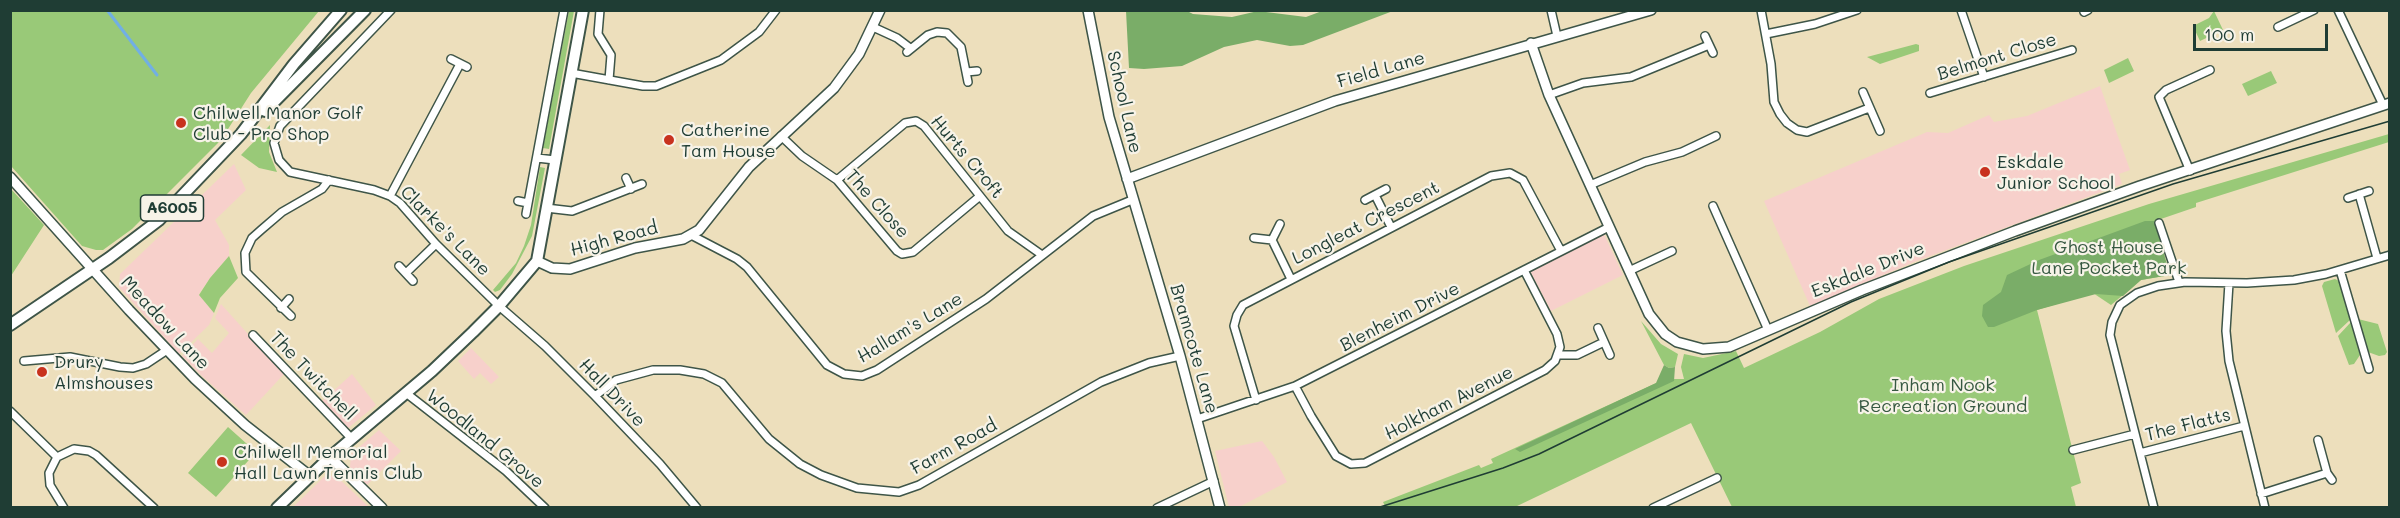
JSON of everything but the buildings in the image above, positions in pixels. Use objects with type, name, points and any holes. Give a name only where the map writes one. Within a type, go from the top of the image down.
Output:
[{"type":"main road","name":"A6005","points":[[241,134],[294,64],[341,10]]},
{"type":"main road","name":"A6005","points":[[10,325],[159,220],[365,10]]},
{"type":"main road","points":[[277,507],[330,457],[406,393],[499,306],[537,261],[583,10]]},
{"type":"street","name":"Clarke's Lane","points":[[391,10],[277,131],[275,147],[286,169],[290,172],[390,196],[400,203],[436,244],[499,306]]},
{"type":"street","points":[[526,214],[564,10]]},
{"type":"street","points":[[600,10],[598,34],[611,55],[609,80]]},
{"type":"street","points":[[571,73],[643,86],[656,86],[713,65],[759,32],[776,10]]},
{"type":"street","name":"High Road","points":[[537,261],[552,268],[570,269],[635,248],[691,235],[703,226],[749,167],[834,88],[854,62],[880,10]]},
{"type":"street","name":"School Lane","points":[[1088,10],[1101,84],[1132,200]]},
{"type":"street","points":[[1551,10],[1557,36]]},
{"type":"street","name":"Field Lane","points":[[1127,179],[1335,101],[1651,10]]},
{"type":"street","points":[[1761,10],[1776,108],[1784,119],[1797,130],[1812,131],[1869,108]]},
{"type":"street","points":[[1766,34],[1815,24],[1857,10]]},
{"type":"street","points":[[1961,10],[1984,77]]},
{"type":"street","points":[[2278,27],[2314,10]]},
{"type":"street","points":[[2338,10],[2386,104]]},
{"type":"street","points":[[873,27],[897,38],[908,50],[933,33],[947,33],[961,47],[968,82]]},
{"type":"street","points":[[1706,36],[1713,53]]},
{"type":"street","name":"Eskdale Drive","points":[[1531,44],[1549,95],[1655,323],[1665,334],[1684,346],[1703,349],[1722,349],[1927,264],[2140,186],[2386,104]]},
{"type":"street","points":[[1549,95],[1583,83],[1630,77],[1709,45]]},
{"type":"street","name":"Belmont Close","points":[[1930,93],[2072,50]]},
{"type":"street","points":[[390,196],[464,65],[451,59]]},
{"type":"street","points":[[2190,171],[2159,97],[2166,90],[2210,70]]},
{"type":"street","points":[[966,72],[977,71]]},
{"type":"street","points":[[1863,92],[1880,131]]},
{"type":"street","name":"Hurts Croft","points":[[837,180],[905,123],[916,121],[924,126],[1008,231],[1042,255]]},
{"type":"street","name":"The Close","points":[[781,136],[802,156],[837,180],[902,254],[913,252],[980,196]]},
{"type":"street","points":[[1590,185],[1645,162],[1682,152],[1716,136]]},
{"type":"street","points":[[537,158],[555,160]]},
{"type":"street","name":"Longleat Crescent","points":[[1256,400],[1235,332],[1235,321],[1239,310],[1246,302],[1491,176],[1510,173],[1525,184],[1561,251]]},
{"type":"street","name":"Meadow Lane","points":[[10,177],[92,269],[212,396],[310,476]]},
{"type":"street","points":[[626,178],[631,189]]},
{"type":"street","points":[[291,316],[246,272],[245,253],[252,238],[261,230],[282,212],[322,189],[329,180]]},
{"type":"street","points":[[546,208],[572,211],[642,184]]},
{"type":"street","points":[[1365,200],[1386,189]]},
{"type":"street","points":[[2348,198],[2369,191]]},
{"type":"street","points":[[2359,194],[2377,258]]},
{"type":"street","points":[[1375,195],[1391,227]]},
{"type":"street","name":"Hallam's Lane","points":[[691,235],[737,259],[747,267],[820,359],[832,369],[852,376],[862,376],[986,299],[1094,216],[1132,200]]},
{"type":"street","name":"Bramcote Lane","points":[[1132,200],[1180,356],[1220,507]]},
{"type":"street","points":[[518,201],[528,203]]},
{"type":"street","points":[[1713,206],[1768,330]]},
{"type":"street","points":[[2159,223],[2179,282]]},
{"type":"street","points":[[1272,240],[1280,224]]},
{"type":"street","name":"Blenheim Drive","points":[[1197,419],[1295,386],[1609,227]]},
{"type":"street","points":[[1254,238],[1272,240]]},
{"type":"street","points":[[1272,240],[1291,279]]},
{"type":"street","points":[[406,273],[436,244]]},
{"type":"street","points":[[1629,271],[1672,251]]},
{"type":"street","points":[[2154,507],[2110,335],[2114,314],[2126,299],[2158,286],[2179,282],[2279,282],[2340,270],[2390,255]]},
{"type":"street","points":[[399,266],[413,281]]},
{"type":"street","points":[[1524,270],[1557,334],[1560,347],[1558,355],[1577,356],[1604,342]]},
{"type":"street","points":[[2340,270],[2369,369]]},
{"type":"street","points":[[2229,283],[2226,331],[2229,361],[2265,507]]},
{"type":"street","points":[[281,308],[289,299]]},
{"type":"street","name":"Hall Drive","points":[[499,306],[545,346],[595,396],[697,507]]},
{"type":"street","points":[[1598,328],[1610,355]]},
{"type":"street","name":"The Twitchell","points":[[253,335],[311,398],[352,438]]},
{"type":"street","points":[[24,361],[70,357],[133,368],[146,364],[167,350]]},
{"type":"street","name":"Holkham Avenue","points":[[1295,386],[1336,456],[1347,463],[1359,464],[1545,370],[1558,355]]},
{"type":"street","name":"Farm Road","points":[[595,396],[616,380],[653,370],[680,370],[704,374],[722,383],[769,439],[800,464],[821,475],[857,488],[899,492],[919,485],[1101,382],[1149,363],[1180,356]]},
{"type":"street","name":"Woodland Grove","points":[[406,393],[506,471],[545,507]]},
{"type":"street","points":[[10,411],[57,456]]},
{"type":"street","name":"The Flatts","points":[[2140,453],[2244,426]]},
{"type":"street","points":[[2073,450],[2135,434]]},
{"type":"street","points":[[2318,440],[2327,473],[2332,480]]},
{"type":"street","points":[[64,507],[50,485],[51,466],[57,456],[74,449],[89,451],[154,507]]},
{"type":"street","points":[[330,457],[382,507]]},
{"type":"street","points":[[2261,494],[2327,473]]},
{"type":"street","points":[[1653,507],[1664,505],[1717,478]]},
{"type":"street","points":[[1157,507],[1214,481]]},
{"type":"shaded area","name":"Eskdale Junior School","points":[[2100,86],[2130,170],[2119,174],[2122,184],[1914,262],[1810,306],[1764,201],[1927,132],[1948,133],[1989,115],[1994,122],[2027,116]]},
{"type":"shaded area","points":[[234,164],[246,190],[215,220],[229,245],[229,256],[199,294],[214,313],[209,325],[179,354],[119,287],[120,274]]},
{"type":"shaded area","points":[[1603,232],[1623,275],[1551,311],[1529,269]]},
{"type":"shaded area","points":[[221,304],[284,374],[246,415],[182,356],[198,339],[212,353],[229,333],[215,318]]},
{"type":"shaded area","points":[[471,348],[499,377],[491,384],[480,373],[474,379],[458,361]]},
{"type":"shaded area","points":[[352,374],[376,405],[347,429],[320,403]]},
{"type":"shaded area","points":[[379,430],[401,451],[367,485],[350,467],[351,454]]},
{"type":"shaded area","points":[[1262,441],[1274,457],[1287,482],[1239,507],[1229,507],[1215,451]]},
{"type":"shaded area","points":[[326,475],[337,477],[369,507],[293,507]]},
{"type":"green space","points":[[10,11],[319,11],[251,93],[221,140],[132,229],[103,250],[96,250],[82,246],[11,166]]},
{"type":"green space","points":[[569,11],[574,11],[549,149],[543,148]]},
{"type":"green space","points":[[1126,11],[1187,11],[1193,14],[1232,17],[1258,11],[1306,17],[1322,11],[1393,11],[1303,45],[1290,46],[1257,40],[1224,47],[1182,66],[1144,69],[1129,68]]},
{"type":"green space","points":[[2214,11],[2223,30],[2200,41],[2193,26],[2209,18]]},
{"type":"green space","points":[[1919,45],[1919,51],[1880,64],[1867,57]]},
{"type":"green space","points":[[2128,58],[2134,71],[2109,83],[2104,70]]},
{"type":"green space","points":[[2271,71],[2277,83],[2248,96],[2242,84]]},
{"type":"green space","points":[[270,125],[269,152],[277,172],[259,168],[241,155]]},
{"type":"green space","name":"Inham Nook Recreation Ground","points":[[2389,134],[2389,142],[2196,203],[2196,207],[2155,221],[2170,275],[2141,280],[2111,305],[2093,293],[2037,310],[2081,483],[2071,487],[2076,507],[1732,507],[1691,423],[1515,507],[1386,508],[1383,502],[1479,465],[1481,468],[1493,463],[1491,459],[1665,379],[1684,379],[1681,367],[1684,354],[1703,358],[1736,351],[1744,368],[1820,332],[1879,299],[1964,266],[2149,204]]},
{"type":"green space","points":[[540,167],[545,168],[532,236],[512,274],[500,290],[495,292],[493,290],[516,263],[524,246],[531,225]]},
{"type":"green space","points":[[11,189],[44,225],[11,276]]},
{"type":"green space","name":"Ghost House Lane Pocket Park","points":[[2145,221],[2154,221],[2170,275],[2141,280],[2123,296],[2096,294],[2037,310],[1994,327],[1988,327],[1982,316],[1983,305],[2001,292],[2007,275],[2039,260]]},
{"type":"green space","points":[[229,256],[238,278],[220,298],[214,313],[199,295]]},
{"type":"green space","points":[[2335,279],[2339,281],[2350,320],[2336,333],[2322,286],[2324,282]]},
{"type":"green space","points":[[2358,319],[2378,324],[2387,352],[2385,355],[2379,356],[2368,352]]},
{"type":"green space","points":[[1641,321],[1661,344],[1678,354],[1675,367],[1669,368],[1664,365]]},
{"type":"green space","points":[[2351,322],[2360,355],[2354,364],[2349,365],[2338,336]]},
{"type":"green space","points":[[1664,365],[1669,368],[1675,367],[1674,381],[1520,452],[1515,449],[1656,383]]},
{"type":"green space","points":[[228,427],[256,452],[216,497],[188,473]]},
{"type":"waterway","points":[[107,10],[157,75]]},
{"type":"tram line","points":[[1377,508],[1503,468],[1539,454],[1851,302],[1949,262],[2173,184],[2390,121]]},
{"type":"place","name":"Chilwell Manor Golf Club - Pro Shop","points":[[181,123]]},
{"type":"place","name":"Catherine Tam House","points":[[669,140]]},
{"type":"place","name":"Eskdale Junior School","points":[[1985,172]]},
{"type":"place","name":"Drury Almshouses","points":[[42,372]]},
{"type":"place","name":"Chilwell Memorial Hall Lawn Tennis Club","points":[[222,462]]}]
